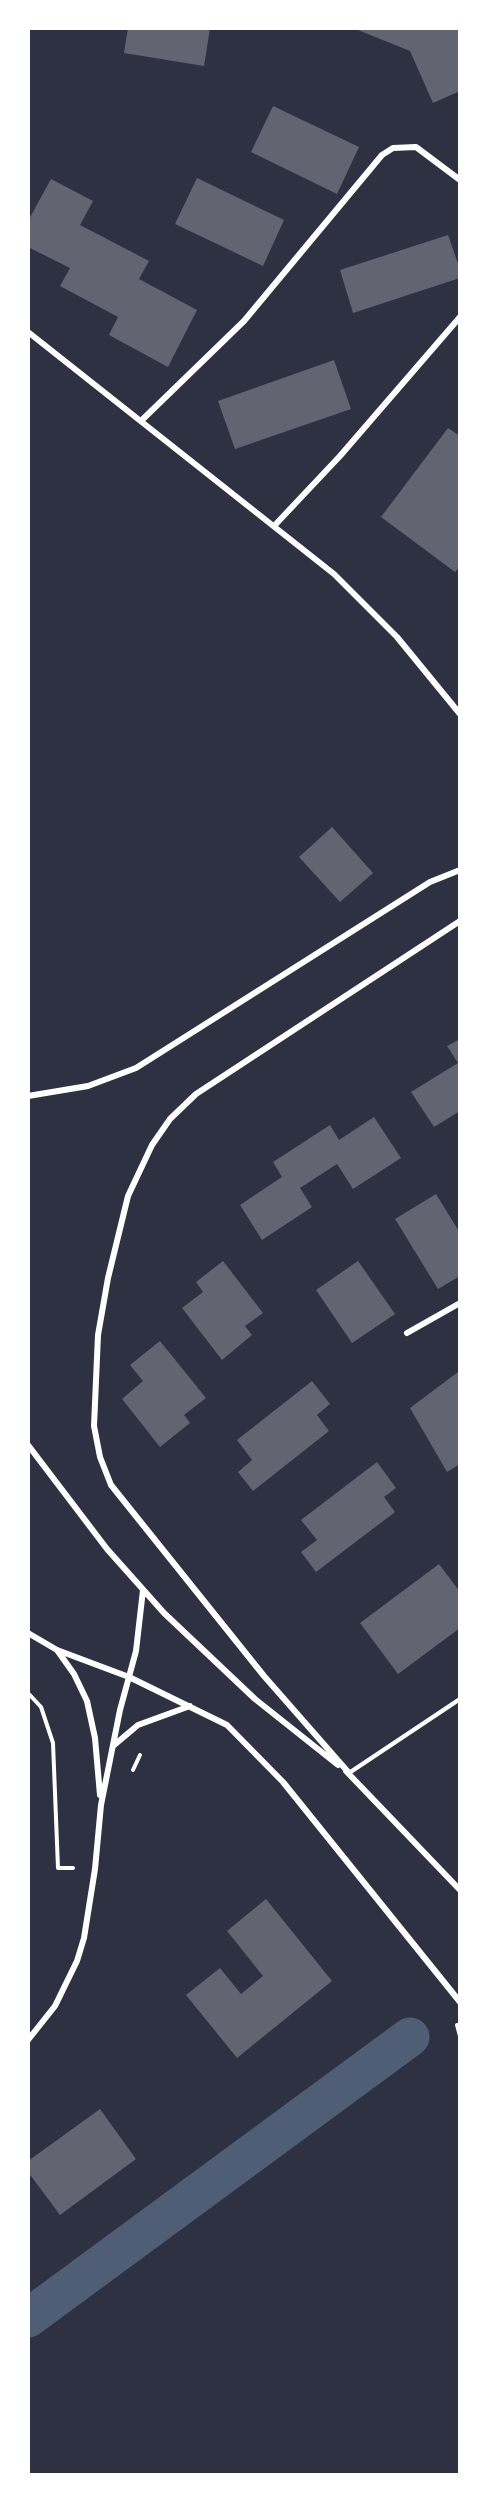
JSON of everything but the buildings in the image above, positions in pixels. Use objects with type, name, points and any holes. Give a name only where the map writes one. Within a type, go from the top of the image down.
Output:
[{"type":"street","points":[[142,420],[244,321],[382,155],[393,148],[416,147],[459,180]]},
{"type":"street","points":[[275,525],[340,456],[459,317]]},
{"type":"street","points":[[28,332],[275,525],[362,600],[423,666],[459,714]]},
{"type":"street","points":[[28,1096],[88,1086],[135,1068],[430,882],[459,870]]},
{"type":"street","points":[[459,921],[196,1094],[165,1125],[143,1160],[128,1196],[108,1278],[98,1335],[94,1426],[102,1466],[111,1485],[264,1676],[349,1773],[459,1890]]},
{"type":"street","points":[[407,1332],[459,1303]]},
{"type":"street","points":[[28,1445],[100,1542],[143,1590],[255,1699],[349,1773]]},
{"type":"street","points":[[28,2040],[55,2006],[77,1961],[84,1938],[95,1869],[101,1804],[112,1747],[139,1637],[143,1590]]},
{"type":"street","points":[[28,1633],[57,1650],[129,1677],[226,1725],[283,1782],[459,2002]]},
{"type":"street","points":[[57,1650],[81,1686],[92,1718],[101,1804]]},
{"type":"street","points":[[112,1747],[138,1725],[190,1706]]},
{"type":"lane","points":[[349,1773],[459,1699]]},
{"type":"path","points":[[28,1693],[41,1707],[53,1743],[58,1868],[95,1869]]},
{"type":"path","points":[[128,1779],[141,1753]]},
{"type":"path","points":[[457,2021],[459,2036]]},
{"type":"waterway","points":[[28,2318],[410,2037]]}]
